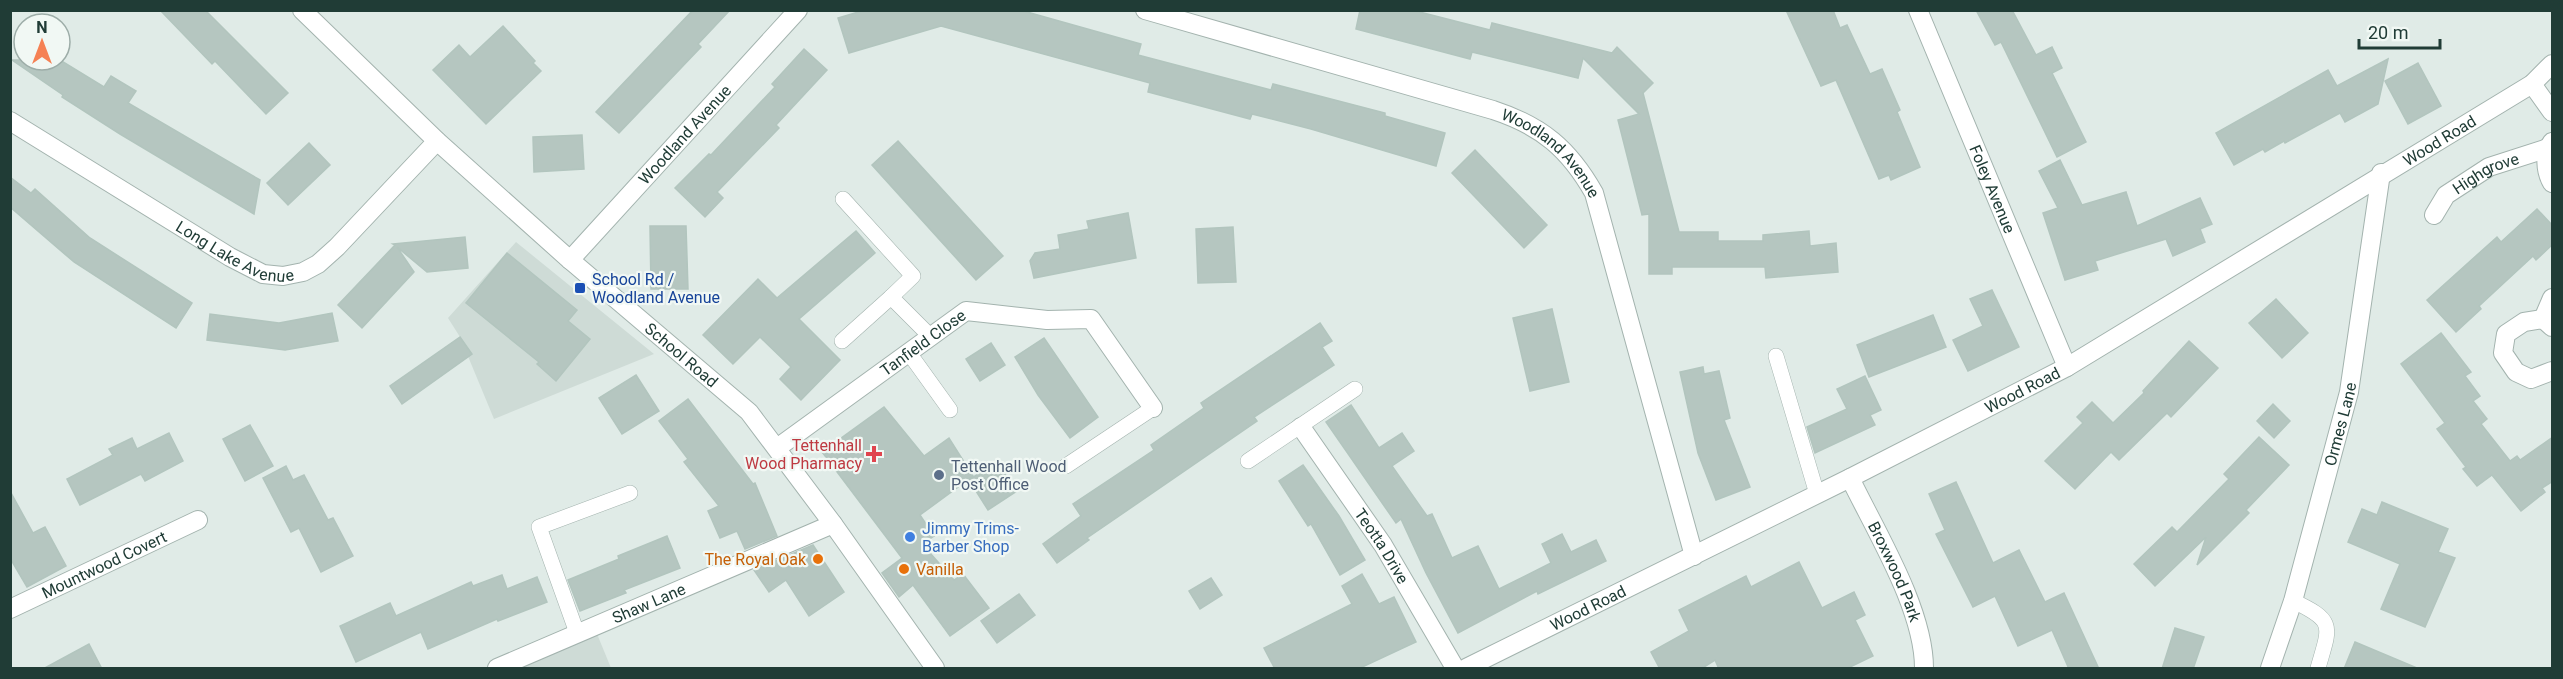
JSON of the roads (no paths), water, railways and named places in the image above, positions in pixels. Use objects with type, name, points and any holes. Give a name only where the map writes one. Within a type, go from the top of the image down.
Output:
[{"type":"street","name":"School Road","points":[[302,10],[437,141],[570,260],[749,412],[833,524],[935,669]]},
{"type":"street","name":"Woodland Avenue","points":[[570,260],[798,10]]},
{"type":"street","name":"Woodland Avenue","points":[[1145,10],[1493,110],[1535,126],[1560,146],[1579,167],[1594,193],[1694,556]]},
{"type":"street","name":"Foley Avenue","points":[[1918,10],[2067,367]]},
{"type":"street","name":"Wood Road","points":[[1466,669],[2067,367],[2381,173],[2532,84],[2553,64]]},
{"type":"street","points":[[2532,84],[2553,112]]},
{"type":"street","name":"Long Lake Avenue","points":[[10,121],[230,257],[263,274],[283,276],[303,272],[318,264],[337,247],[437,141]]},
{"type":"street","name":"Highgrove","points":[[2550,145],[2546,163],[2553,183]]},
{"type":"street","name":"Highgrove","points":[[2434,215],[2446,195],[2489,167],[2550,145]]},
{"type":"street","name":"Ormes Lane","points":[[2270,669],[2293,601],[2349,392],[2381,173]]},
{"type":"street","points":[[2553,298],[2548,323],[2524,322],[2506,334],[2503,353],[2516,372],[2531,379],[2553,371]]},
{"type":"street","name":"Tanfield Close","points":[[777,448],[966,311],[1047,320],[1091,319],[1153,408]]},
{"type":"street","name":"Teotta Drive","points":[[1301,427],[1383,545],[1455,669]]},
{"type":"street","name":"Broxwood Park","points":[[1850,478],[1914,611],[1924,650],[1924,669]]},
{"type":"street","name":"Mountwood Covert","points":[[10,609],[198,520]]},
{"type":"street","name":"Shaw Lane","points":[[497,669],[833,524]]},
{"type":"lane","points":[[842,340],[913,276],[843,199]]},
{"type":"lane","points":[[891,297],[931,337]]},
{"type":"lane","points":[[909,353],[950,410]]},
{"type":"lane","points":[[1776,356],[1817,494]]},
{"type":"lane","points":[[1248,461],[1355,389]]},
{"type":"lane","points":[[1066,466],[1153,408]]},
{"type":"lane","points":[[576,633],[539,526],[630,493]]},
{"type":"lane","points":[[2293,601],[2315,612],[2325,621],[2328,630],[2318,669]]},
{"type":"place","name":"School Rd / Woodland Avenue","points":[[580,288]]},
{"type":"place","name":"Tettenhall Wood Pharmacy","points":[[874,454]]},
{"type":"place","name":"Tettenhall Wood Post Office","points":[[939,475]]},
{"type":"place","name":"Jimmy Trims- Barber Shop","points":[[910,537]]},
{"type":"place","name":"The Royal Oak","points":[[818,559]]},
{"type":"place","name":"Vanilla","points":[[904,569]]}]
